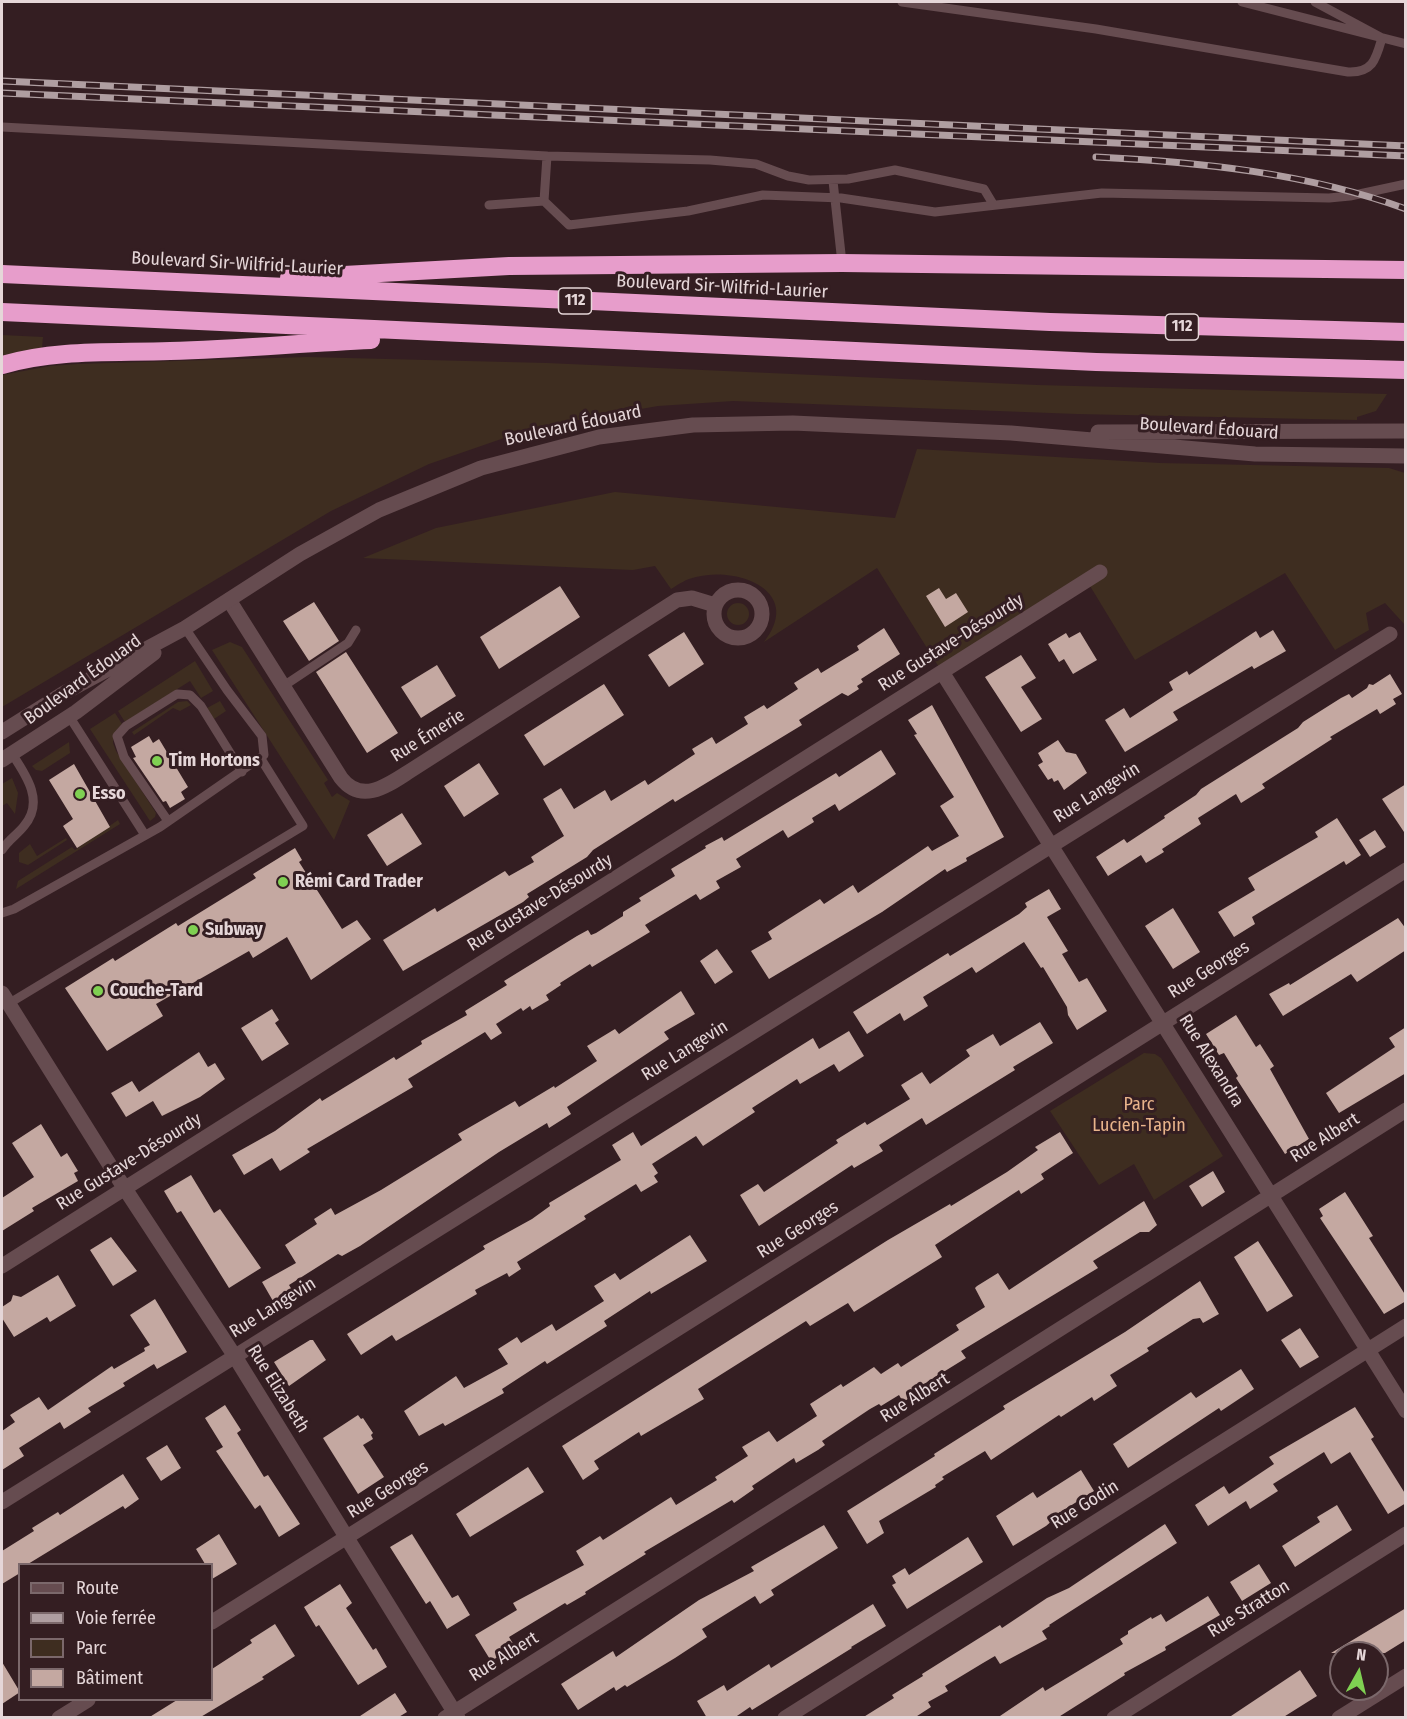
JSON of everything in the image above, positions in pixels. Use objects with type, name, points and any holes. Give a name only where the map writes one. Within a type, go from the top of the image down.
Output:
[{"type":"highway","points":[[191,283],[509,266],[842,263],[1406,270]]},
{"type":"highway","name":"Boulevard Sir-Wilfrid-Laurier","points":[[2,274],[1050,322],[1406,332]]},
{"type":"highway","name":"112","points":[[2,312],[1096,362],[1406,370]]},
{"type":"highway","points":[[2,365],[32,357],[67,353],[170,351],[475,334]]},
{"type":"street","name":"Boulevard Édouard","points":[[2,732],[64,693],[185,628],[340,531],[421,491],[504,461],[599,437],[670,427],[765,423],[1011,433],[1255,454],[1406,456]]},
{"type":"street","name":"Boulevard Édouard","points":[[1011,433],[1256,429],[1406,431]]},
{"type":"street","name":"Rue Gustave-Désourdy","points":[[2,1266],[1100,572]]},
{"type":"street","name":"Rue Émerie","points":[[229,600],[344,782],[357,790],[373,791],[410,771],[677,600],[692,598],[715,605]]},
{"type":"street","name":"Boulevard Édouard","points":[[7,757],[69,716],[185,628]]},
{"type":"street","name":"Rue Langevin","points":[[2,1502],[1390,634]]},
{"type":"street","name":"Rue Alexandra","points":[[942,672],[1406,1411]]},
{"type":"street","name":"Rue Georges","points":[[213,1621],[1406,870]]},
{"type":"street","name":"Rue Elizabeth","points":[[5,998],[234,1355],[348,1538],[452,1716]]},
{"type":"street","name":"Rue Albert","points":[[452,1716],[1406,1110]]},
{"type":"street","name":"Rue Godin","points":[[785,1718],[1406,1326]]},
{"type":"street","name":"Rue Stratton","points":[[1114,1718],[1406,1534]]},
{"type":"street","points":[[1340,1718],[1406,1676]]},
{"type":"street","points":[[60,1718],[86,1701]]},
{"type":"lane","points":[[902,2],[1085,27],[1356,72],[1364,71],[1374,63],[1382,38]]},
{"type":"lane","points":[[1242,2],[1406,44]]},
{"type":"lane","points":[[1315,2],[1382,38]]},
{"type":"lane","points":[[2,127],[547,156],[710,160],[756,164],[800,179],[832,181],[879,172],[906,172],[984,189],[993,204]]},
{"type":"lane","points":[[544,201],[547,156]]},
{"type":"lane","points":[[832,181],[840,230],[842,263]]},
{"type":"lane","points":[[489,205],[544,201],[569,225],[688,211],[763,195],[833,198],[935,212],[1102,193],[1329,198],[1406,184]]},
{"type":"lane","points":[[2,913],[14,909],[146,835],[261,759],[265,750],[262,736],[185,628]]},
{"type":"lane","points":[[282,687],[348,643],[356,630]]},
{"type":"lane","points":[[168,821],[124,757],[117,736],[126,726],[177,694],[190,695],[201,706],[242,772]]},
{"type":"lane","points":[[69,716],[146,835]]},
{"type":"lane","points":[[2,850],[30,818],[33,802],[31,784],[7,757]]},
{"type":"lane","points":[[5,998],[303,826],[261,759]]},
{"type":"green space","points":[[2,335],[43,337],[42,348],[2,357]]},
{"type":"green space","points":[[307,357],[547,363],[1037,385],[1387,394],[1376,411],[1357,417],[1357,420],[1077,414],[733,401],[658,406],[567,422],[507,437],[429,464],[331,511],[2,707],[2,375],[50,366],[77,364]]},
{"type":"green space","points":[[917,449],[1160,463],[1389,468],[1405,473],[1405,625],[1385,603],[1366,613],[1369,630],[1335,650],[1285,573],[1135,660],[1087,581],[942,672],[877,568],[764,642],[774,624],[776,609],[771,596],[761,586],[747,579],[730,575],[696,577],[671,589],[655,566],[633,570],[363,558],[436,528],[615,492],[895,518]]},
{"type":"green space","points":[[734,603],[742,603],[749,610],[749,618],[742,625],[734,625],[727,618],[727,610]]},
{"type":"green space","points":[[230,642],[242,647],[328,780],[324,783],[332,797],[337,793],[350,801],[334,840],[212,650]]},
{"type":"green space","points":[[195,661],[213,691],[201,698],[190,681],[125,722],[118,711]]},
{"type":"green space","points":[[187,701],[191,705],[180,711],[173,708],[134,735],[132,732],[178,702]]},
{"type":"green space","points":[[220,701],[226,711],[214,719],[207,708]]},
{"type":"green space","points":[[115,713],[122,724],[114,733],[113,743],[156,813],[150,821],[90,729]]},
{"type":"green space","points":[[69,742],[70,753],[42,771],[32,766]]},
{"type":"green space","points":[[12,778],[18,793],[15,814],[7,803],[2,806],[2,784]]},
{"type":"green space","points":[[118,820],[120,824],[16,889],[18,881],[72,847],[75,850]]},
{"type":"green space","points":[[66,838],[67,840],[28,865],[19,862],[19,853],[30,844],[37,856]]},
{"type":"green space","name":"Parc Lucien-Tapin","points":[[1144,1053],[1155,1054],[1161,1058],[1223,1156],[1154,1200],[1134,1164],[1099,1185],[1050,1111]]},
{"type":"building","points":[[560,586],[580,617],[499,669],[480,637]]},
{"type":"building","points":[[939,588],[946,599],[956,593],[968,612],[945,627],[926,596]]},
{"type":"building","points":[[314,602],[339,641],[309,661],[283,621]]},
{"type":"building","points":[[884,628],[900,654],[861,679],[863,682],[857,686],[859,689],[848,696],[842,693],[799,720],[802,725],[675,802],[673,799],[593,850],[587,857],[527,894],[529,897],[523,902],[403,971],[383,940],[435,908],[437,912],[505,871],[509,876],[534,862],[531,857],[564,836],[543,799],[561,788],[574,809],[605,790],[611,801],[645,780],[648,785],[695,754],[692,749],[712,737],[716,744],[748,724],[744,717],[764,705],[767,709],[798,689],[794,683],[818,668],[821,673],[859,650],[857,646]]},
{"type":"building","points":[[1273,630],[1286,651],[1254,669],[1252,666],[1173,712],[1178,720],[1125,752],[1105,720],[1124,708],[1130,718],[1173,690],[1169,682],[1187,671],[1189,675],[1256,631],[1260,638]]},
{"type":"building","points":[[684,632],[704,664],[669,687],[648,655]]},
{"type":"building","points":[[1080,632],[1097,660],[1073,674],[1064,659],[1059,662],[1048,644],[1066,633],[1069,638]]},
{"type":"building","points":[[346,652],[398,733],[367,753],[316,672]]},
{"type":"building","points":[[1021,655],[1036,678],[1021,687],[1042,719],[1021,732],[985,677]]},
{"type":"building","points":[[437,665],[456,696],[421,718],[401,687]]},
{"type":"building","points":[[1390,674],[1402,694],[1393,699],[1396,704],[1380,714],[1377,709],[1330,737],[1332,739],[1262,784],[1265,788],[1241,803],[1236,794],[1198,818],[1201,824],[1162,849],[1164,852],[1146,863],[1141,855],[1108,876],[1096,857],[1124,839],[1127,843],[1165,818],[1164,816],[1196,795],[1201,789],[1341,698],[1349,694],[1352,698],[1367,688],[1369,684],[1373,685]]},
{"type":"building","points":[[604,684],[624,715],[544,766],[524,735]]},
{"type":"building","points":[[932,705],[1004,837],[966,858],[967,861],[947,872],[945,869],[882,912],[769,979],[751,951],[772,939],[768,932],[820,899],[824,904],[853,885],[858,893],[928,846],[932,851],[959,836],[940,806],[954,797],[914,735],[917,734],[908,720]]},
{"type":"building","points":[[149,736],[153,743],[159,739],[188,787],[181,792],[185,799],[170,808],[166,801],[163,802],[133,758],[136,757],[131,747]]},
{"type":"building","points":[[1058,740],[1066,752],[1076,754],[1087,773],[1064,790],[1058,780],[1054,782],[1052,778],[1048,780],[1038,765],[1043,762],[1038,753]]},
{"type":"building","points":[[881,750],[896,774],[839,811],[835,804],[812,818],[814,822],[788,838],[783,830],[736,859],[741,867],[716,881],[720,888],[700,900],[696,894],[645,925],[650,932],[592,967],[590,964],[560,983],[561,985],[546,995],[549,1000],[532,1010],[530,1006],[523,1011],[521,1008],[496,1024],[502,1033],[491,1040],[485,1032],[408,1079],[413,1087],[307,1149],[310,1152],[280,1171],[272,1158],[244,1175],[232,1155],[275,1131],[320,1098],[322,1101],[394,1057],[396,1060],[422,1044],[421,1041],[467,1015],[465,1011],[507,985],[504,981],[577,936],[588,930],[591,935],[596,933],[623,916],[623,912],[641,901],[639,898],[675,876],[671,869],[706,848],[705,846],[722,837],[724,841],[836,773],[839,777]]},
{"type":"building","points":[[479,763],[499,794],[464,817],[444,786]]},
{"type":"building","points":[[74,764],[110,827],[77,848],[63,826],[73,819],[49,780]]},
{"type":"building","points":[[1406,784],[1406,835],[1382,799]]},
{"type":"building","points":[[402,813],[422,844],[387,866],[367,835]]},
{"type":"building","points":[[1337,818],[1361,855],[1346,865],[1344,861],[1252,917],[1255,924],[1234,937],[1218,912],[1255,890],[1248,878],[1318,837],[1315,832]]},
{"type":"building","points":[[1375,830],[1386,847],[1370,857],[1359,840]]},
{"type":"building","points":[[295,848],[302,860],[299,862],[342,929],[357,920],[371,939],[311,980],[287,937],[253,958],[249,951],[156,1004],[163,1016],[107,1051],[65,988],[113,958],[115,961],[176,923],[178,926],[256,878],[253,874]]},
{"type":"building","points":[[1049,889],[1061,909],[1047,917],[1068,951],[1062,954],[1079,982],[1087,978],[1107,1011],[1077,1030],[1068,1015],[1067,1007],[1043,967],[1041,968],[1024,942],[976,973],[972,967],[923,997],[928,1006],[904,1021],[900,1013],[867,1034],[853,1012],[948,953],[950,956],[1019,914],[1027,907],[1025,903]]},
{"type":"building","points":[[1173,908],[1200,952],[1173,969],[1145,926]]},
{"type":"building","points":[[1398,918],[1406,929],[1406,950],[1357,982],[1351,974],[1283,1016],[1269,994],[1289,983],[1290,985]]},
{"type":"building","points":[[717,949],[733,972],[715,984],[700,961]]},
{"type":"building","points":[[681,991],[695,1014],[664,1032],[669,1039],[567,1107],[571,1114],[549,1128],[547,1123],[499,1152],[360,1246],[342,1256],[338,1254],[289,1285],[292,1290],[273,1301],[262,1282],[296,1263],[285,1245],[317,1224],[314,1219],[331,1208],[335,1215],[381,1190],[462,1140],[458,1134],[515,1101],[519,1107],[554,1086],[555,1088],[597,1061],[587,1046],[615,1029],[619,1034]]},
{"type":"building","points":[[272,1009],[279,1020],[275,1023],[289,1044],[262,1061],[241,1028]]},
{"type":"building","points":[[1236,1015],[1256,1047],[1260,1044],[1274,1066],[1270,1069],[1309,1139],[1285,1154],[1236,1078],[1238,1076],[1224,1053],[1219,1055],[1206,1034]]},
{"type":"building","points":[[1040,1022],[1053,1043],[1013,1067],[1015,1070],[926,1125],[922,1118],[879,1145],[883,1151],[854,1168],[852,1165],[759,1226],[740,1195],[758,1184],[764,1192],[838,1143],[836,1140],[865,1122],[867,1125],[910,1099],[901,1085],[922,1072],[930,1084],[970,1056],[966,1050],[993,1034],[1000,1046]]},
{"type":"building","points":[[1406,1027],[1406,1073],[1339,1113],[1326,1093],[1395,1047],[1389,1038]]},
{"type":"building","points":[[849,1031],[864,1056],[839,1072],[834,1064],[800,1084],[797,1079],[752,1108],[755,1112],[703,1146],[696,1136],[652,1164],[658,1173],[654,1176],[658,1182],[641,1192],[636,1184],[584,1216],[586,1219],[517,1262],[521,1269],[509,1277],[507,1273],[475,1290],[477,1294],[396,1341],[392,1335],[361,1355],[347,1334],[485,1249],[483,1246],[532,1219],[550,1206],[549,1203],[621,1160],[612,1145],[633,1132],[641,1146],[813,1038],[819,1049]]},
{"type":"building","points":[[199,1052],[208,1067],[215,1063],[225,1079],[200,1097],[162,1116],[153,1101],[126,1117],[111,1093],[132,1081],[139,1092]]},
{"type":"building","points":[[41,1124],[61,1157],[67,1153],[78,1171],[74,1173],[78,1181],[32,1208],[34,1211],[2,1231],[2,1198],[34,1177],[12,1143]]},
{"type":"building","points":[[1060,1132],[1073,1153],[1041,1174],[1044,1179],[1021,1194],[1019,1190],[935,1245],[942,1257],[854,1312],[848,1303],[810,1326],[806,1321],[698,1389],[704,1399],[641,1436],[639,1432],[594,1461],[599,1469],[583,1480],[562,1446],[888,1240],[1007,1172],[1038,1150],[1035,1147]]},
{"type":"building","points":[[1213,1171],[1225,1192],[1202,1207],[1189,1186]]},
{"type":"building","points":[[191,1175],[214,1213],[220,1209],[261,1268],[229,1288],[181,1211],[177,1213],[164,1191]]},
{"type":"building","points":[[1345,1192],[1373,1236],[1369,1238],[1406,1296],[1406,1301],[1384,1314],[1320,1218],[1323,1216],[1319,1209]]},
{"type":"building","points":[[1144,1201],[1157,1225],[1149,1232],[1140,1232],[1093,1261],[1098,1268],[961,1351],[966,1358],[924,1384],[926,1388],[903,1402],[899,1395],[881,1406],[879,1404],[870,1409],[822,1441],[825,1445],[818,1450],[796,1463],[794,1458],[752,1486],[754,1489],[734,1503],[732,1500],[644,1552],[646,1554],[585,1592],[586,1594],[567,1605],[565,1603],[509,1637],[515,1647],[491,1661],[475,1635],[517,1610],[513,1603],[584,1565],[576,1551],[600,1536],[603,1540],[671,1497],[676,1505],[717,1480],[715,1477],[748,1456],[742,1447],[769,1431],[777,1442],[817,1416],[810,1404],[841,1384],[843,1387],[874,1367],[881,1374],[898,1363],[901,1367],[959,1330],[956,1325],[985,1307],[975,1288],[998,1273],[1009,1290]]},
{"type":"building","points":[[690,1235],[707,1261],[651,1294],[650,1291],[604,1321],[607,1326],[547,1364],[545,1361],[502,1389],[504,1393],[445,1426],[443,1423],[419,1436],[404,1411],[456,1376],[464,1388],[508,1364],[498,1349],[517,1337],[521,1343],[552,1324],[556,1331],[604,1301],[594,1286],[615,1273],[620,1280]]},
{"type":"building","points":[[111,1237],[137,1271],[113,1286],[90,1250]]},
{"type":"building","points":[[1258,1241],[1293,1296],[1267,1312],[1234,1257]]},
{"type":"building","points":[[58,1275],[76,1306],[50,1322],[47,1317],[14,1337],[2,1318],[2,1307],[11,1301],[13,1295],[21,1297]]},
{"type":"building","points":[[1200,1281],[1219,1314],[1203,1323],[1200,1318],[1193,1319],[1147,1348],[1149,1351],[1110,1375],[1117,1386],[1094,1401],[1092,1397],[1061,1417],[1059,1415],[991,1460],[985,1451],[942,1477],[944,1479],[935,1485],[936,1487],[879,1521],[884,1533],[867,1544],[847,1511],[1005,1409],[1003,1406],[1125,1332]]},
{"type":"building","points":[[155,1299],[187,1352],[157,1369],[154,1364],[123,1383],[125,1386],[88,1408],[91,1412],[64,1429],[60,1422],[19,1448],[24,1456],[2,1470],[2,1431],[15,1422],[10,1415],[39,1397],[48,1410],[112,1366],[114,1369],[145,1351],[144,1348],[150,1345],[130,1315]]},
{"type":"building","points":[[1300,1328],[1319,1357],[1300,1368],[1281,1340]]},
{"type":"building","points":[[313,1340],[326,1360],[289,1386],[274,1362]]},
{"type":"building","points":[[1241,1369],[1254,1389],[1221,1411],[1219,1408],[1128,1468],[1113,1444],[1191,1392],[1196,1398]]},
{"type":"building","points":[[225,1405],[241,1430],[237,1433],[264,1477],[268,1475],[300,1524],[279,1537],[260,1505],[255,1509],[216,1451],[223,1447],[205,1418]]},
{"type":"building","points":[[1355,1407],[1374,1437],[1371,1439],[1406,1495],[1406,1503],[1388,1514],[1350,1452],[1331,1464],[1324,1452],[1273,1484],[1278,1491],[1250,1509],[1246,1501],[1208,1526],[1195,1505],[1224,1486],[1229,1494],[1274,1464],[1269,1457]]},
{"type":"building","points":[[358,1415],[361,1419],[363,1418],[373,1433],[371,1435],[373,1439],[363,1445],[384,1477],[358,1494],[323,1438]]},
{"type":"building","points":[[167,1445],[181,1468],[161,1481],[146,1458]]},
{"type":"building","points":[[528,1467],[544,1492],[470,1537],[456,1514]]},
{"type":"building","points":[[1081,1470],[1094,1491],[1051,1518],[1053,1520],[1046,1526],[1013,1546],[996,1516],[1033,1492],[1037,1498]]},
{"type":"building","points":[[123,1474],[139,1499],[125,1509],[123,1506],[30,1563],[18,1563],[18,1574],[2,1584],[2,1551],[34,1531],[32,1528],[58,1512],[60,1515]]},
{"type":"building","points":[[1337,1505],[1352,1530],[1295,1567],[1282,1546],[1320,1522],[1317,1517]]},
{"type":"building","points":[[1165,1524],[1177,1543],[1049,1625],[1042,1631],[1047,1639],[1000,1664],[995,1656],[983,1663],[945,1686],[948,1691],[928,1702],[931,1707],[914,1718],[862,1718],[894,1698],[892,1695],[923,1676],[922,1674],[1000,1625],[1002,1628],[1047,1598],[1069,1588]]},
{"type":"building","points":[[824,1525],[838,1548],[771,1590],[774,1595],[760,1604],[755,1596],[702,1629],[707,1637],[675,1658],[627,1687],[625,1685],[616,1691],[614,1687],[578,1710],[561,1684],[613,1651],[616,1657],[699,1600],[754,1571],[751,1567]]},
{"type":"building","points":[[219,1534],[237,1564],[213,1578],[213,1563],[204,1563],[196,1549]]},
{"type":"building","points":[[412,1534],[452,1598],[458,1595],[470,1615],[447,1629],[430,1601],[426,1604],[390,1547]]},
{"type":"building","points":[[968,1537],[983,1562],[907,1609],[892,1585],[896,1583],[892,1576],[905,1568],[909,1575]]},
{"type":"building","points":[[1259,1564],[1271,1583],[1242,1601],[1230,1582]]},
{"type":"building","points":[[340,1584],[352,1603],[346,1608],[373,1650],[376,1648],[387,1667],[358,1685],[319,1625],[316,1627],[304,1607]]},
{"type":"building","points":[[1208,1596],[1220,1615],[1165,1647],[1166,1650],[1124,1673],[1125,1675],[1057,1718],[997,1718],[1043,1687],[1045,1691],[1123,1644],[1120,1639],[1128,1634],[1128,1631],[1151,1617],[1152,1619],[1161,1614],[1166,1622]]},
{"type":"building","points":[[873,1604],[886,1626],[752,1710],[750,1707],[734,1718],[707,1718],[697,1701],[724,1685],[727,1691],[769,1664],[771,1668]]},
{"type":"building","points":[[1406,1608],[1406,1640],[1389,1651],[1389,1641],[1351,1641]]},
{"type":"building","points":[[275,1624],[295,1656],[262,1677],[264,1679],[199,1718],[148,1718],[175,1701],[213,1701],[213,1668],[252,1643],[250,1640]]},
{"type":"building","points":[[2,1662],[18,1689],[18,1693],[2,1704]]},
{"type":"building","points":[[1300,1670],[1317,1696],[1282,1718],[1228,1718]]},
{"type":"building","points":[[395,1693],[407,1712],[397,1718],[357,1718]]},
{"type":"railway","points":[[2,81],[1406,146]]},
{"type":"railway","points":[[2,93],[1406,156]]},
{"type":"railway","points":[[1096,157],[1174,162],[1253,171],[1330,186],[1406,209]]},
{"type":"place","name":"Tim Hortons","points":[[157,761]]},
{"type":"place","name":"Esso","points":[[80,794]]},
{"type":"place","name":"Rémi Card Trader","points":[[283,882]]},
{"type":"place","name":"Subway","points":[[193,930]]},
{"type":"place","name":"Couche-Tard","points":[[98,991]]}]
